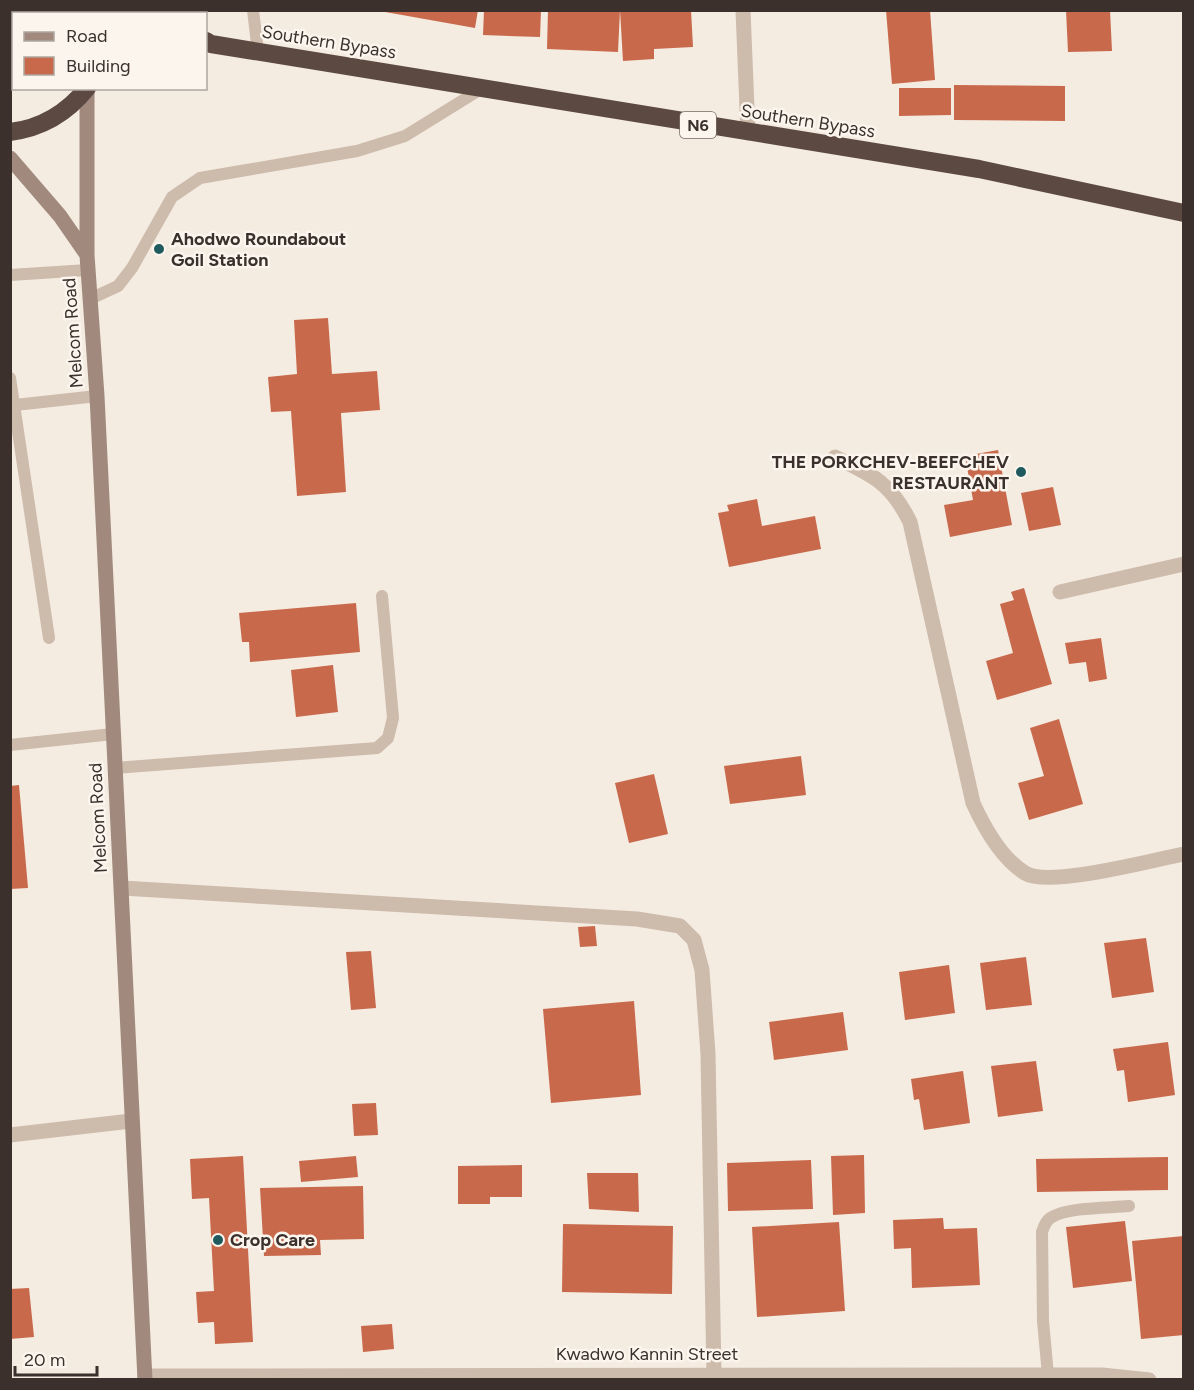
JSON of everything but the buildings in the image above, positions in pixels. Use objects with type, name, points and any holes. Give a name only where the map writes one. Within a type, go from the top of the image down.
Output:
[{"type":"highway","name":"Southern Bypass","points":[[207,43],[747,133],[979,169],[1184,213]]},
{"type":"highway","points":[[10,132],[50,121],[66,111],[86,90]]},
{"type":"main road","name":"Melcom Road","points":[[87,90],[88,263],[97,396],[122,888],[130,1121],[145,1378]]},
{"type":"main road","name":"Melcom Road","points":[[10,158],[60,216],[88,263]]},
{"type":"street","points":[[743,10],[747,133]]},
{"type":"street","points":[[835,457],[878,477],[898,498],[910,522],[973,803],[983,824],[1012,862],[1026,874],[1042,878],[1063,878],[1184,854]]},
{"type":"street","points":[[1060,592],[1184,564]]},
{"type":"street","points":[[122,888],[637,919],[680,926],[694,940],[702,970],[708,1054],[714,1374]]},
{"type":"street","points":[[10,1135],[130,1121]]},
{"type":"street","name":"Kwadwo Kannin Street","points":[[145,1378],[714,1374],[780,1377],[1102,1375],[1149,1380]]},
{"type":"lane","points":[[253,10],[258,52]]},
{"type":"lane","points":[[90,299],[118,286],[132,268],[172,196],[200,178],[357,150],[405,136],[481,89]]},
{"type":"lane","points":[[10,275],[88,263]]},
{"type":"lane","points":[[10,378],[49,638]]},
{"type":"lane","points":[[15,405],[97,396]]},
{"type":"lane","points":[[115,768],[377,747],[388,738],[393,718],[382,596]]},
{"type":"lane","points":[[10,745],[113,734]]},
{"type":"lane","points":[[1048,1375],[1043,1321],[1042,1232],[1046,1222],[1053,1216],[1068,1212],[1129,1206]]},
{"type":"place","name":"Ahodwo Roundabout Goil Station","points":[[159,249]]},
{"type":"place","name":"THE PORKCHEV-BEEFCHEV RESTAURANT","points":[[1021,472]]},
{"type":"place","name":"Crop Care","points":[[218,1240]]}]
